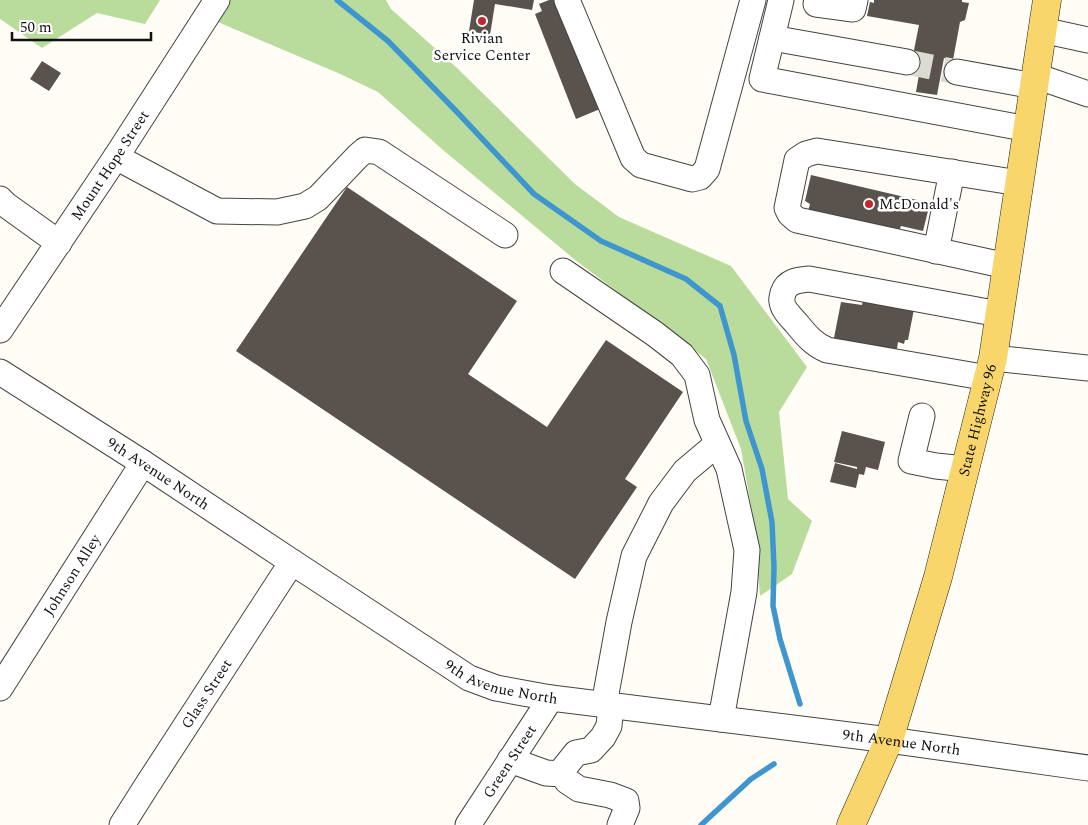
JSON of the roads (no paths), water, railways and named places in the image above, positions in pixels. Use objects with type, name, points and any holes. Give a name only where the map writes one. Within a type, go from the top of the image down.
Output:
[{"type":"main road","name":"State Highway 96","points":[[851,825],[889,740],[938,577],[990,368],[1000,314],[1047,0]]},
{"type":"street","points":[[567,0],[633,158],[641,165],[692,179],[700,177],[706,169],[753,0]]},
{"type":"street","points":[[781,0],[762,79],[1028,129]]},
{"type":"street","points":[[806,44],[817,2],[853,9],[855,0]]},
{"type":"street","name":"Mount Hope Street","points":[[1,325],[116,157],[216,1]]},
{"type":"street","points":[[1042,30],[1088,40]]},
{"type":"street","points":[[772,38],[908,62]]},
{"type":"street","points":[[956,72],[1035,81],[1088,94]]},
{"type":"street","points":[[116,157],[217,211],[277,212],[305,206],[318,198],[365,150],[379,152],[505,236]]},
{"type":"street","points":[[1007,266],[798,220],[790,214],[788,208],[797,160],[806,154],[817,151],[1019,183]]},
{"type":"street","points":[[936,251],[952,172]]},
{"type":"street","points":[[0,198],[6,205],[59,242]]},
{"type":"street","points":[[563,271],[655,334],[682,355],[697,375],[707,420],[729,469],[748,550],[744,592],[722,719]]},
{"type":"street","points":[[1000,314],[809,279],[790,283],[784,289],[782,301],[785,308],[812,341],[819,347],[827,350],[990,368],[1088,368]]},
{"type":"street","name":"9th Avenue North","points":[[0,372],[143,462],[470,678],[496,688],[551,698],[889,740],[1088,768]]},
{"type":"street","points":[[922,416],[911,461],[965,469]]},
{"type":"street","points":[[620,825],[627,808],[626,801],[610,795],[579,789],[567,781],[564,768],[576,753],[591,750],[603,737],[609,726],[608,705],[619,622],[634,556],[661,503],[685,471],[718,444]]},
{"type":"street","name":"Johnson Alley","points":[[0,688],[143,462]]},
{"type":"street","name":"Glass Street","points":[[122,825],[292,562]]},
{"type":"street","name":"Green Street","points":[[468,825],[551,698]]},
{"type":"street","points":[[510,760],[546,773],[564,774]]},
{"type":"waterway","points":[[337,0],[388,41],[534,194],[601,241],[686,279],[720,306],[734,355],[746,421],[762,469],[772,522],[773,606],[780,639],[800,704]]},
{"type":"waterway","points":[[701,825],[751,779],[774,764]]},
{"type":"tunnel","points":[[907,62],[957,72]]},
{"type":"place","name":"Rivian Service Center","points":[[482,21]]},
{"type":"place","name":"McDonald's","points":[[869,204]]}]
